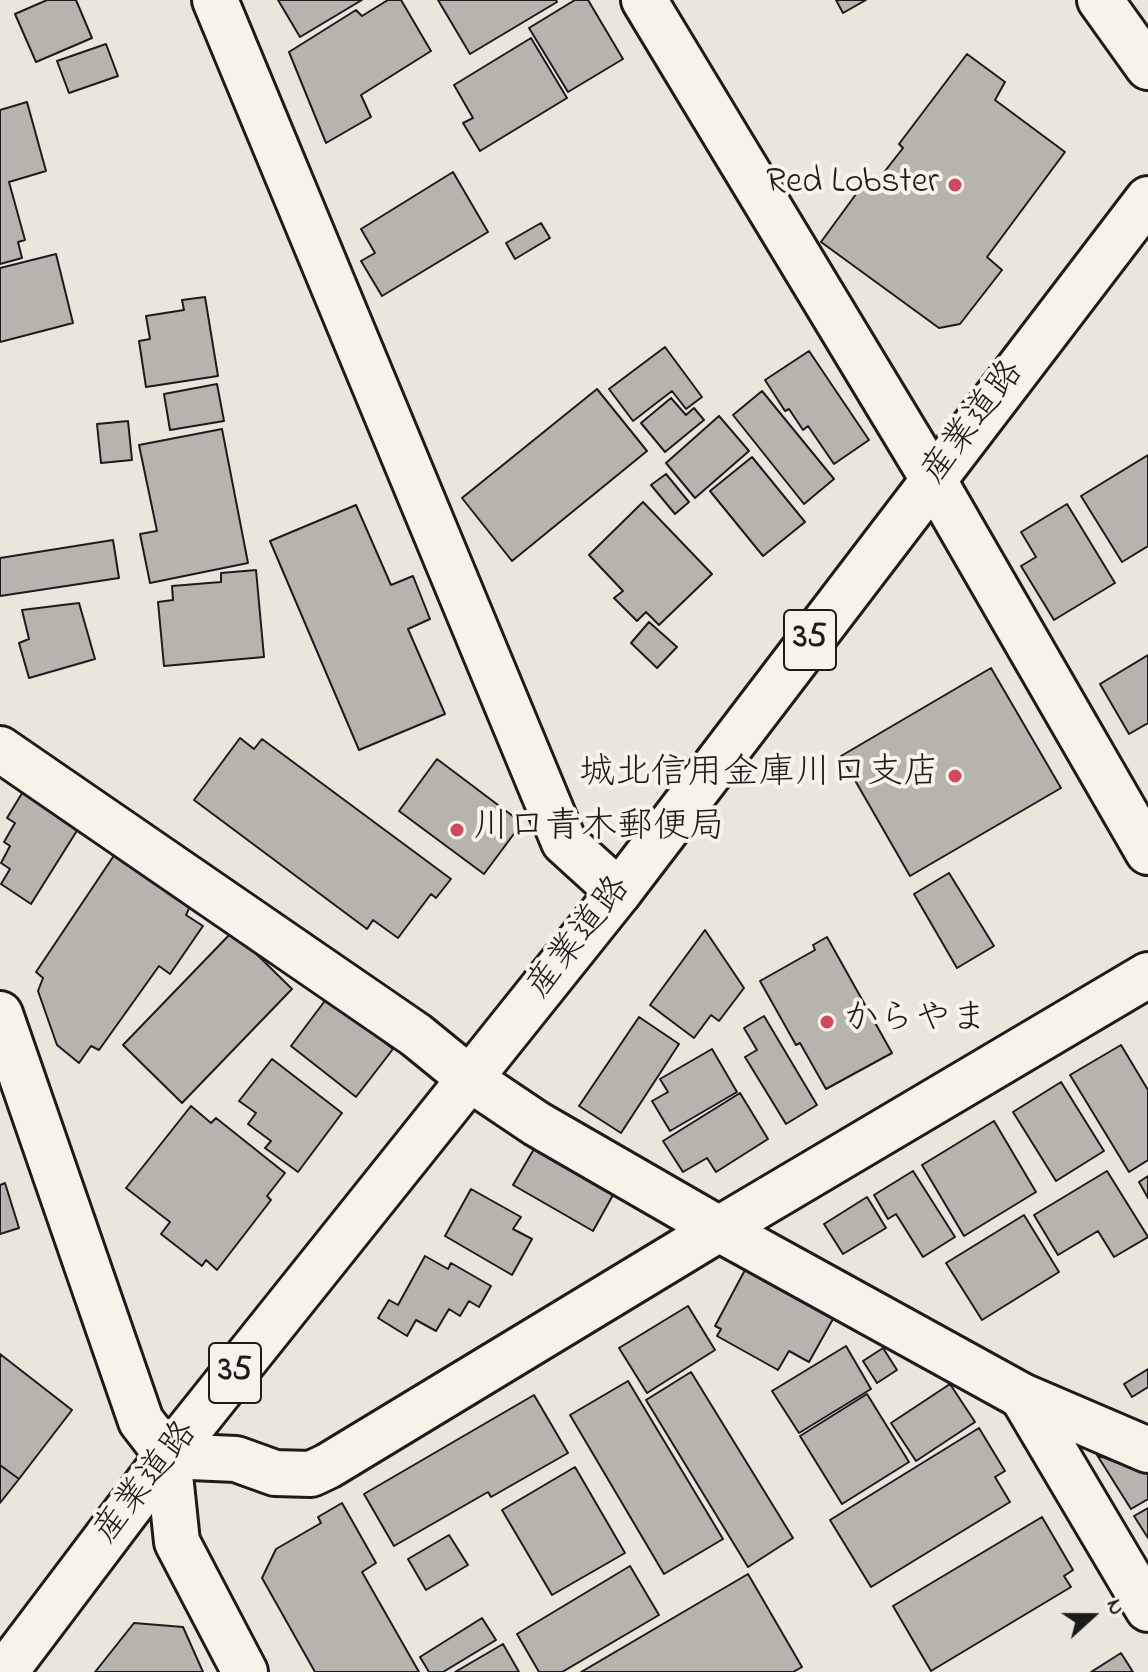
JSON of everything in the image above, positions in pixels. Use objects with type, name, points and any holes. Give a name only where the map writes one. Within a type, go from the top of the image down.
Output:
[{"type":"street","points":[[215,0],[564,842],[619,892]]},
{"type":"street","points":[[644,0],[933,479],[1148,852]]},
{"type":"street","points":[[1100,0],[1148,67]]},
{"type":"street","name":"産業道路","points":[[5,1672],[168,1456],[619,892],[1148,199]]},
{"type":"street","points":[[0,749],[416,1035],[470,1079],[537,1124],[719,1229],[1022,1396],[1148,1450]]},
{"type":"street","points":[[168,1456],[236,1459],[275,1473],[311,1474],[328,1466],[719,1229],[1148,975]]},
{"type":"street","points":[[0,1014],[141,1421],[168,1456],[177,1542],[245,1672]]},
{"type":"street","points":[[1022,1396],[1148,1609]]},
{"type":"building","points":[[47,0],[76,0],[92,38],[36,62],[15,14]]},
{"type":"building","points":[[278,0],[362,0],[300,37]]},
{"type":"building","points":[[388,0],[401,0],[431,51],[361,95],[371,117],[326,143],[289,52],[356,10],[362,16]]},
{"type":"building","points":[[438,0],[556,0],[557,2],[470,54]]},
{"type":"building","points":[[575,0],[588,0],[623,59],[568,92],[529,28]]},
{"type":"building","points":[[836,0],[866,0],[843,13]]},
{"type":"building","points":[[531,38],[567,98],[480,151],[463,123],[473,118],[454,85]]},
{"type":"building","points":[[106,44],[118,76],[69,93],[57,61]]},
{"type":"building","points":[[967,54],[1005,82],[995,100],[1065,152],[987,257],[1002,270],[960,324],[939,328],[821,242],[870,175],[878,180],[903,148],[899,144]]},
{"type":"building","points":[[27,102],[46,171],[9,182],[25,240],[18,242],[22,258],[0,264],[0,110]]},
{"type":"building","points":[[453,172],[488,232],[382,296],[361,261],[375,253],[361,229]]},
{"type":"building","points":[[541,223],[550,238],[515,259],[506,243]]},
{"type":"building","points":[[56,254],[73,323],[0,342],[0,268]]},
{"type":"building","points":[[205,297],[218,376],[146,387],[139,341],[150,339],[146,316],[184,310],[182,300]]},
{"type":"building","points":[[665,347],[702,397],[686,409],[672,391],[633,421],[609,389]]},
{"type":"building","points":[[809,351],[869,440],[834,464],[808,426],[803,430],[789,409],[785,411],[765,380]]},
{"type":"building","points":[[217,384],[224,421],[170,430],[164,394]]},
{"type":"building","points":[[597,389],[647,451],[512,561],[462,498]]},
{"type":"building","points":[[762,391],[834,479],[804,504],[733,415]]},
{"type":"building","points":[[671,398],[686,415],[694,408],[704,420],[665,452],[641,423]]},
{"type":"building","points":[[719,416],[749,451],[695,498],[666,463]]},
{"type":"building","points":[[128,421],[132,460],[101,463],[97,424]]},
{"type":"building","points":[[222,429],[248,563],[150,583],[140,534],[157,531],[139,445]]},
{"type":"building","points":[[1148,455],[1148,546],[1122,562],[1081,496]]},
{"type":"building","points":[[752,457],[805,522],[763,556],[710,491]]},
{"type":"building","points":[[666,474],[689,502],[675,514],[651,485]]},
{"type":"building","points":[[643,502],[712,574],[659,625],[646,612],[637,621],[614,598],[623,591],[589,555]]},
{"type":"building","points":[[1067,504],[1115,583],[1054,620],[1021,566],[1036,557],[1021,532]]},
{"type":"building","points":[[356,505],[391,585],[413,576],[430,619],[408,629],[445,714],[359,750],[270,541]]},
{"type":"building","points":[[113,540],[119,578],[0,596],[0,558]]},
{"type":"building","points":[[256,570],[264,657],[164,666],[158,602],[173,600],[172,586],[221,582],[221,573]]},
{"type":"building","points":[[79,603],[95,659],[29,678],[19,643],[29,639],[22,610]]},
{"type":"building","points":[[649,622],[677,647],[657,668],[631,643]]},
{"type":"building","points":[[1148,655],[1148,723],[1129,734],[1100,684]]},
{"type":"building","points":[[991,668],[1061,788],[910,876],[841,756]]},
{"type":"building","points":[[240,738],[254,749],[262,739],[451,879],[436,898],[431,894],[398,938],[373,920],[367,929],[194,800]]},
{"type":"building","points":[[437,759],[522,823],[484,874],[399,811]]},
{"type":"building","points":[[27,785],[83,821],[31,904],[1,884],[10,869],[1,863],[10,846],[4,842],[15,823],[7,818]]},
{"type":"building","points":[[117,851],[192,902],[186,915],[203,926],[170,974],[159,966],[99,1050],[91,1046],[79,1063],[57,1045],[38,991],[43,978],[36,972]]},
{"type":"building","points":[[949,873],[994,946],[957,968],[914,894]]},
{"type":"building","points":[[705,930],[744,988],[719,1021],[711,1015],[694,1038],[650,1005]]},
{"type":"building","points":[[233,931],[292,989],[182,1103],[123,1045]]},
{"type":"building","points":[[827,937],[892,1053],[826,1089],[800,1043],[796,1045],[760,981],[815,950],[813,945]]},
{"type":"building","points":[[327,998],[393,1049],[356,1097],[291,1046]]},
{"type":"building","points":[[764,1016],[817,1105],[786,1124],[745,1057],[757,1050],[744,1028]]},
{"type":"building","points":[[639,1017],[679,1044],[621,1133],[579,1106]]},
{"type":"building","points":[[1121,1045],[1148,1090],[1148,1160],[1129,1172],[1070,1075]]},
{"type":"building","points":[[712,1049],[737,1092],[670,1131],[652,1101],[668,1092],[660,1079]]},
{"type":"building","points":[[272,1059],[342,1113],[298,1172],[265,1148],[271,1141],[248,1124],[256,1113],[239,1101]]},
{"type":"building","points":[[1061,1082],[1104,1151],[1056,1181],[1013,1112]]},
{"type":"building","points":[[740,1093],[768,1139],[716,1172],[707,1158],[683,1172],[663,1141]]},
{"type":"building","points":[[191,1106],[211,1123],[216,1118],[285,1173],[267,1196],[271,1200],[217,1270],[206,1260],[202,1266],[161,1234],[170,1222],[126,1188]]},
{"type":"building","points":[[994,1121],[1036,1192],[964,1236],[922,1165]]},
{"type":"building","points":[[534,1149],[613,1195],[593,1231],[513,1185]]},
{"type":"building","points":[[913,1171],[955,1237],[923,1257],[896,1214],[888,1219],[874,1195]]},
{"type":"building","points":[[1107,1171],[1148,1237],[1114,1257],[1098,1231],[1058,1255],[1034,1215]]},
{"type":"building","points":[[1148,1176],[1148,1198],[1139,1182]]},
{"type":"building","points":[[5,1183],[19,1228],[0,1234],[0,1185]]},
{"type":"building","points":[[471,1189],[521,1217],[513,1229],[532,1239],[512,1275],[445,1236]]},
{"type":"building","points":[[867,1197],[886,1228],[843,1254],[824,1224]]},
{"type":"building","points":[[1024,1215],[1059,1272],[982,1320],[946,1263]]},
{"type":"building","points":[[425,1256],[448,1269],[451,1263],[491,1286],[479,1307],[469,1301],[460,1316],[449,1309],[436,1331],[416,1320],[407,1336],[378,1318],[389,1300],[398,1305]]},
{"type":"building","points":[[745,1270],[833,1319],[809,1362],[789,1351],[778,1370],[717,1336],[721,1329],[715,1326]]},
{"type":"building","points":[[688,1306],[715,1350],[647,1393],[619,1348]]},
{"type":"building","points":[[846,1346],[871,1389],[799,1433],[772,1391]]},
{"type":"building","points":[[883,1348],[897,1370],[877,1383],[863,1361]]},
{"type":"building","points":[[0,1354],[72,1410],[19,1479],[0,1465]]},
{"type":"building","points":[[1148,1369],[1148,1387],[1132,1397],[1124,1384]]},
{"type":"building","points":[[691,1372],[793,1538],[748,1567],[646,1400]]},
{"type":"building","points":[[628,1381],[723,1539],[664,1574],[570,1415]]},
{"type":"building","points":[[950,1384],[975,1422],[916,1461],[891,1423]]},
{"type":"building","points":[[867,1394],[909,1462],[842,1504],[800,1436]]},
{"type":"building","points":[[534,1395],[568,1453],[491,1497],[488,1492],[394,1546],[364,1494]]},
{"type":"building","points":[[979,1428],[1005,1471],[995,1477],[1010,1502],[871,1587],[830,1520]]},
{"type":"building","points":[[1097,1455],[1148,1474],[1148,1499],[1131,1509]]},
{"type":"building","points":[[0,1465],[19,1479],[0,1503]]},
{"type":"building","points":[[575,1467],[625,1553],[552,1595],[502,1510]]},
{"type":"building","points":[[342,1503],[376,1563],[362,1572],[419,1672],[315,1672],[262,1578],[276,1549],[321,1523],[318,1517]]},
{"type":"building","points":[[1148,1508],[1148,1538],[1134,1516]]},
{"type":"building","points":[[1042,1517],[1073,1570],[1064,1576],[1071,1587],[931,1671],[893,1606]]},
{"type":"building","points":[[449,1535],[468,1565],[426,1590],[408,1559]]},
{"type":"building","points":[[630,1566],[659,1615],[562,1672],[539,1672],[517,1634]]},
{"type":"building","points":[[748,1574],[802,1667],[793,1672],[581,1672]]},
{"type":"building","points":[[482,1618],[496,1640],[443,1672],[429,1672],[420,1657]]},
{"type":"building","points":[[134,1623],[183,1627],[203,1672],[95,1672]]},
{"type":"building","points":[[503,1644],[519,1672],[455,1672]]},
{"type":"building","points":[[1121,1653],[1133,1672],[1091,1672]]},
{"type":"place","name":"Red Lobster","points":[[955,185]]},
{"type":"place","name":"城北信用金庫川口支店","points":[[955,776]]},
{"type":"place","name":"川口青木郵便局","points":[[457,830]]},
{"type":"place","name":"からやま","points":[[827,1022]]}]
